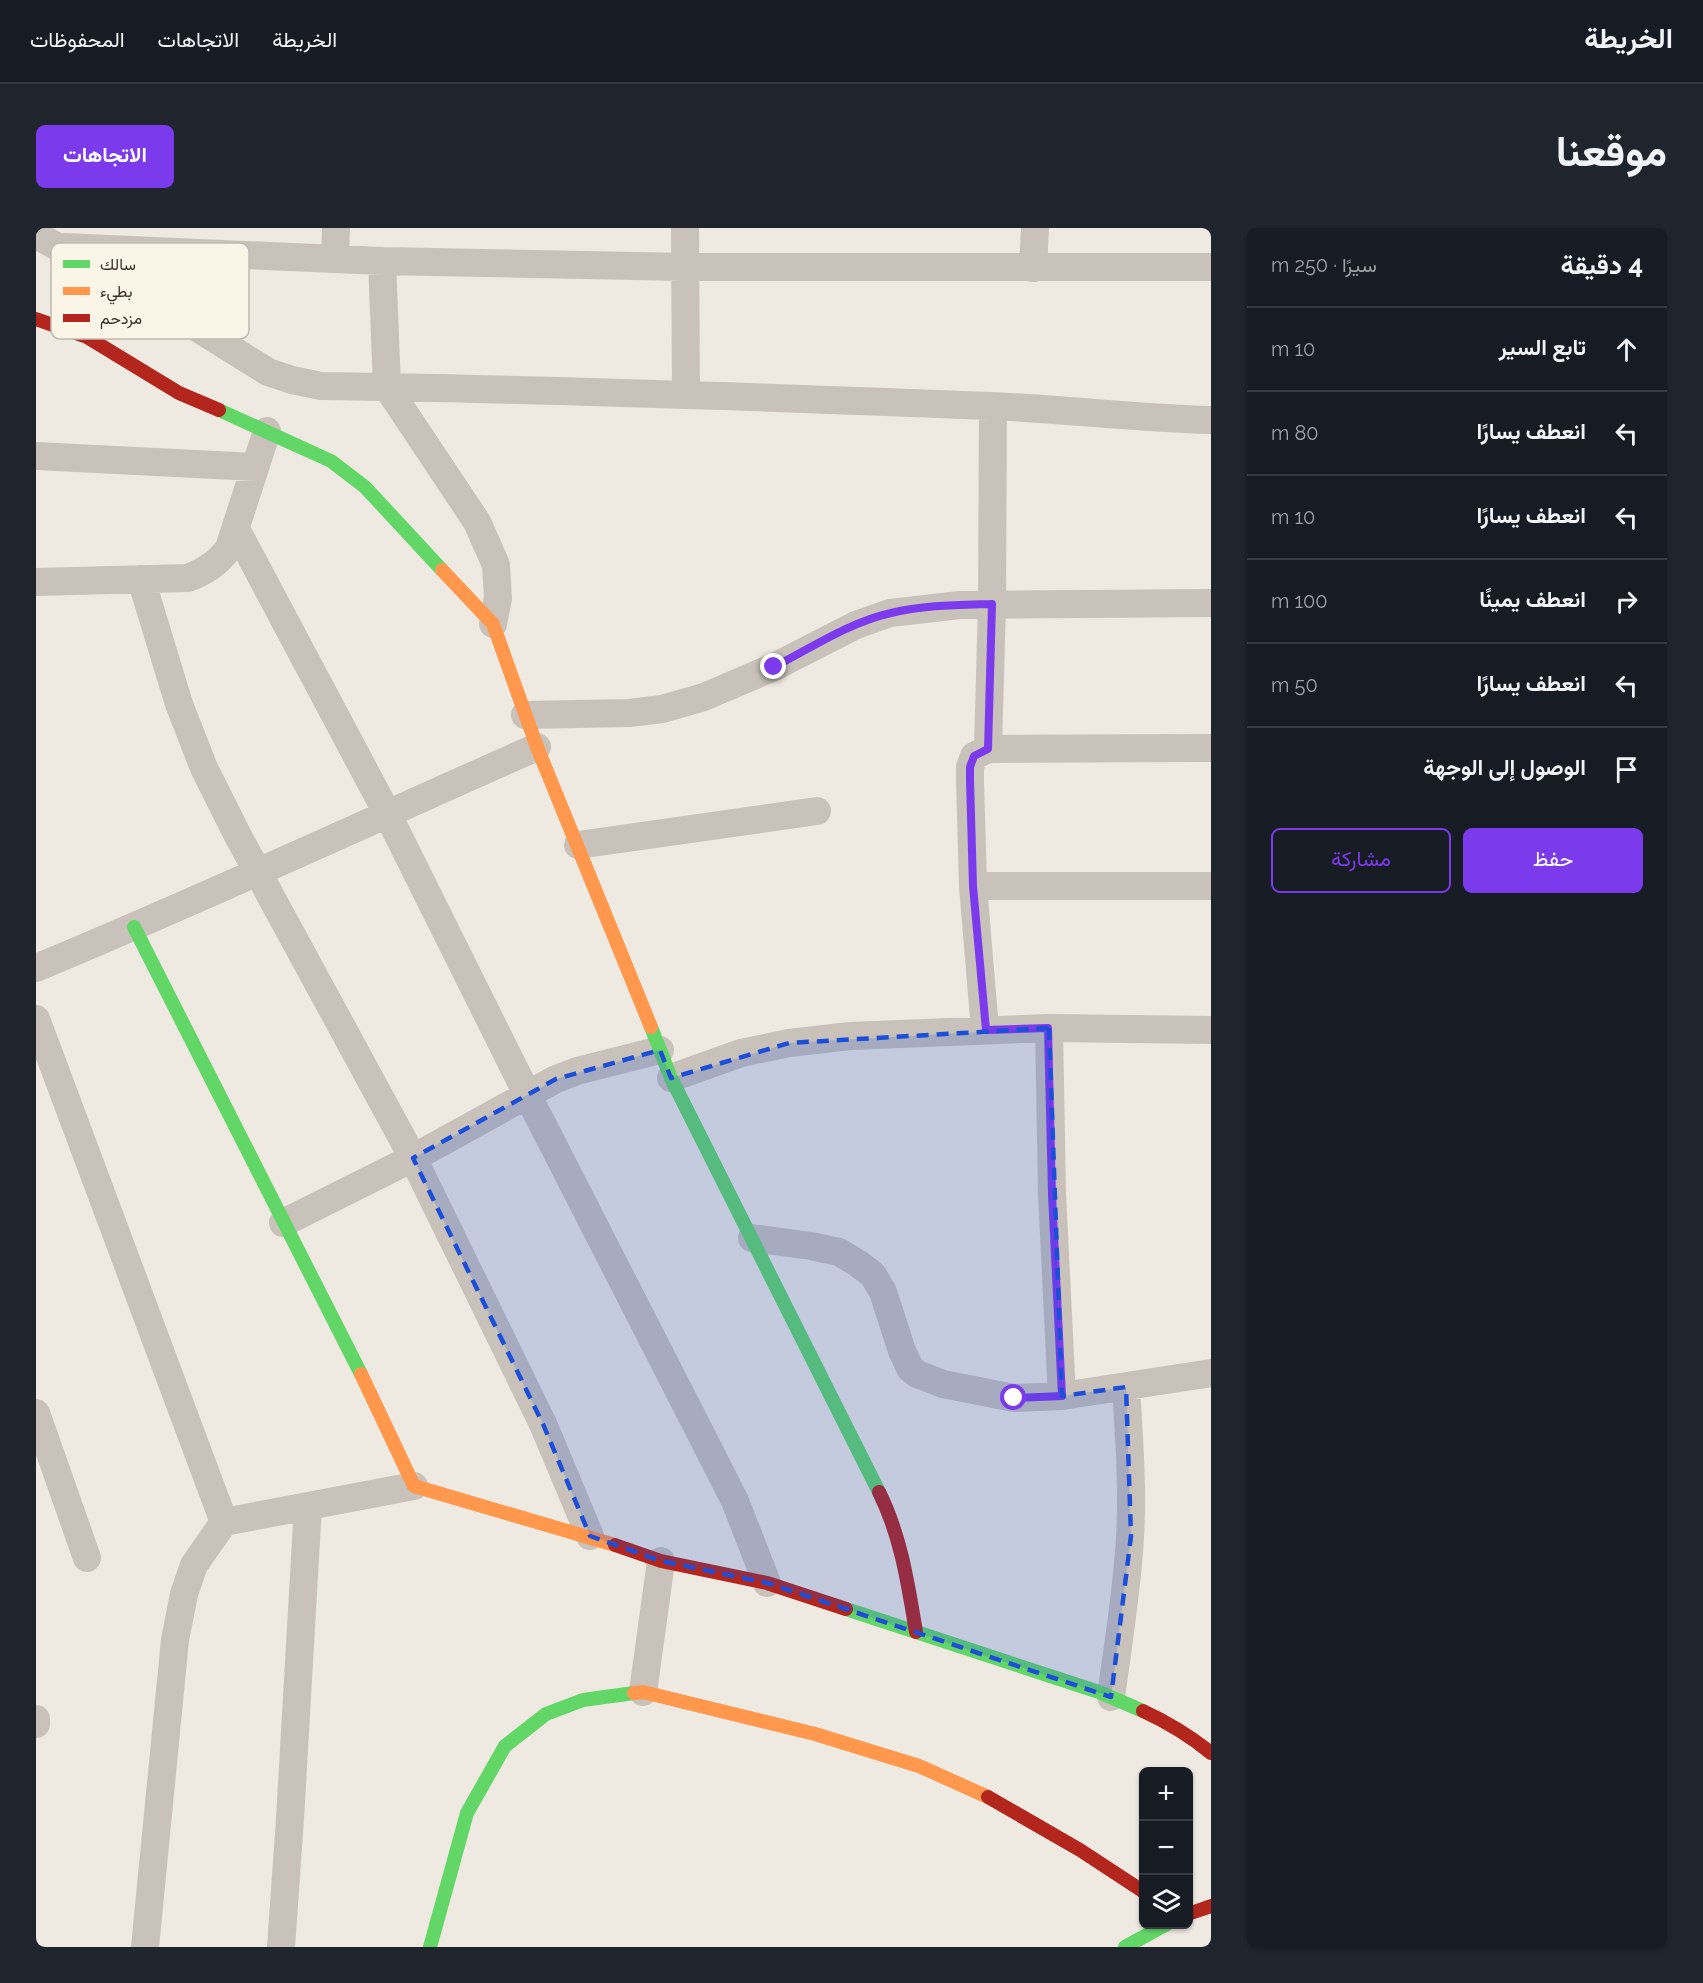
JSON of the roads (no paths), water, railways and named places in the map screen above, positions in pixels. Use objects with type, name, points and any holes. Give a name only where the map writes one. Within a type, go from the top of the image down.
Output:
[{"type":"street","points":[[335,259],[336,228]]},
{"type":"street","points":[[685,228],[686,395]]},
{"type":"street","points":[[1033,268],[1035,228]]},
{"type":"street","points":[[48,241],[80,243]]},
{"type":"street","points":[[249,254],[381,261],[685,267],[1211,267]]},
{"type":"street","points":[[381,261],[387,387],[477,522],[496,565],[498,598],[493,624]]},
{"type":"street","points":[[36,319],[51,324]]},
{"type":"street","points":[[90,339],[179,393],[331,461],[365,487],[493,624],[537,747],[671,1078],[886,1506],[903,1558],[916,1632]]},
{"type":"street","points":[[215,339],[268,372],[321,386],[686,395],[993,406],[1211,420]]},
{"type":"street","points":[[988,749],[992,604],[993,406]]},
{"type":"street","points":[[36,582],[188,578],[207,571],[225,554],[236,529],[267,431]]},
{"type":"street","points":[[36,456],[255,468]]},
{"type":"street","points":[[236,529],[387,813],[527,1094],[735,1501],[767,1583]]},
{"type":"street","points":[[141,579],[180,704],[204,768],[237,834],[413,1158],[543,1424],[590,1536]]},
{"type":"street","points":[[525,715],[662,709],[704,697],[774,667],[856,625],[890,613],[960,604],[1211,603]]},
{"type":"street","points":[[36,968],[259,873],[387,813],[537,747]]},
{"type":"street","points":[[986,1030],[973,886],[970,767],[974,756],[988,749],[1211,748]]},
{"type":"street","points":[[578,845],[817,811]]},
{"type":"street","points":[[973,886],[1211,886]]},
{"type":"street","points":[[134,927],[369,1391],[414,1486]]},
{"type":"street","points":[[36,1019],[224,1522]]},
{"type":"street","points":[[671,1078],[741,1053],[789,1043],[850,1036],[1048,1028],[1211,1030]]},
{"type":"street","points":[[1048,1028],[1052,1194],[1062,1396]]},
{"type":"street","points":[[283,1223],[413,1158],[527,1094],[577,1071],[660,1050]]},
{"type":"street","points":[[752,1239],[839,1252],[873,1275],[883,1292],[902,1351],[910,1368],[917,1374],[943,1384],[1014,1398],[1062,1396],[1211,1373]]},
{"type":"street","points":[[1111,1697],[1125,1600],[1131,1536],[1126,1387]]},
{"type":"street","points":[[36,1413],[87,1558]]},
{"type":"street","points":[[145,1947],[175,1640],[184,1594],[194,1565],[224,1522],[414,1486],[590,1536],[662,1561],[767,1583],[1111,1697],[1161,1719],[1196,1740],[1211,1753]]},
{"type":"street","points":[[281,1947],[308,1506]]},
{"type":"street","points":[[643,1692],[662,1561]]},
{"type":"street","points":[[430,1947],[467,1813],[505,1746],[546,1714],[583,1700],[643,1692],[815,1734],[919,1766],[996,1801],[1080,1850],[1139,1889]]},
{"type":"street","points":[[36,1719],[36,1725]]},
{"type":"street","points":[[1193,1912],[1211,1906]]},
{"type":"street","points":[[1125,1947],[1158,1929]]}]
